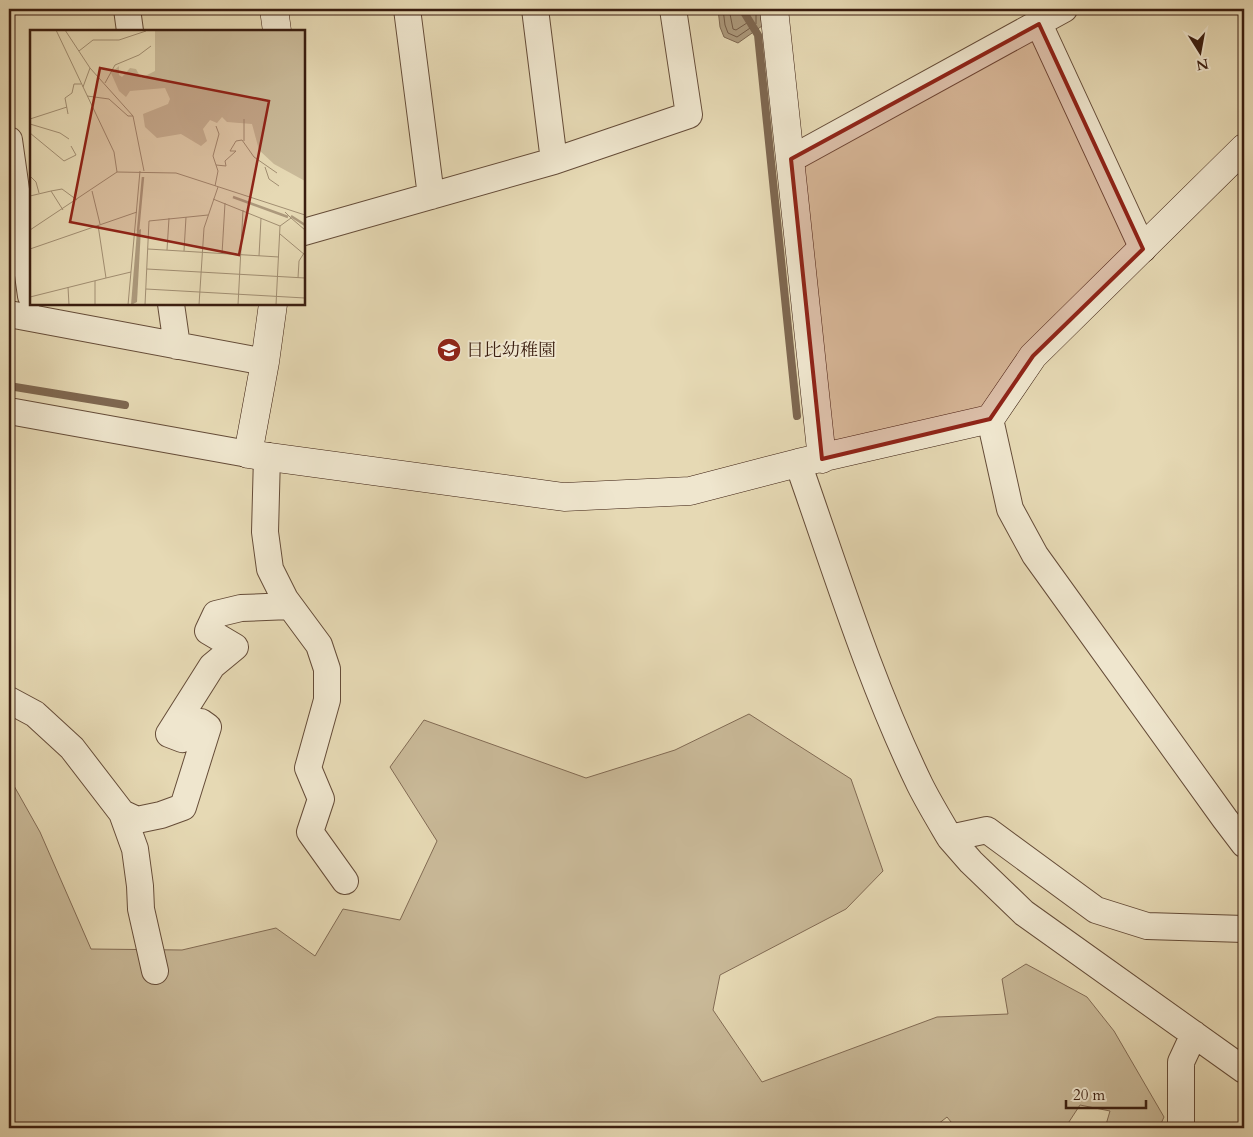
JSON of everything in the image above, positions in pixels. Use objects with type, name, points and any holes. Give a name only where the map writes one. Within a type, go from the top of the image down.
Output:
[{"type":"street","points":[[127,9],[130,30]]},
{"type":"street","points":[[274,9],[277,30]]},
{"type":"street","points":[[407,9],[431,196]]},
{"type":"street","points":[[535,9],[554,161]]},
{"type":"street","points":[[305,232],[554,161],[689,115],[673,9]]},
{"type":"street","points":[[774,9],[791,159],[810,461],[843,592],[884,702],[921,786],[950,838],[971,862],[1024,913],[1244,1070]]},
{"type":"street","points":[[791,159],[1048,15],[1143,249]]},
{"type":"street","points":[[9,140],[30,285]]},
{"type":"street","points":[[9,411],[258,455],[564,497],[690,491],[990,419],[1033,356],[1239,159]]},
{"type":"street","points":[[171,305],[177,346]]},
{"type":"street","points":[[273,305],[265,362],[258,455],[265,532],[270,569],[290,606],[319,645],[327,669],[327,700],[308,768],[321,799],[310,832],[345,881]]},
{"type":"street","points":[[9,314],[33,306],[177,346],[265,362]]},
{"type":"street","points":[[990,419],[1010,509],[1035,555],[1244,844]]},
{"type":"street","points":[[122,813],[137,820],[161,815],[183,807],[208,727],[201,722],[182,739],[169,734],[212,666],[236,647],[208,631],[216,614],[241,608],[290,606]]},
{"type":"street","points":[[9,700],[35,714],[72,748],[122,813],[135,849],[141,909],[155,971]]},
{"type":"street","points":[[950,838],[987,830],[1096,910],[1147,926],[1244,929]]},
{"type":"street","points":[[1180,1128],[1181,1062],[1194,1034]]},
{"type":"highlighted area","points":[[1039,24],[1143,249],[1033,356],[990,419],[822,459],[791,159]]},
{"type":"shaded area","points":[[749,714],[851,779],[883,871],[846,909],[720,975],[713,1010],[762,1082],[937,1017],[1008,1014],[1002,979],[1026,964],[1087,997],[1114,1031],[1164,1117],[1159,1128],[1105,1128],[1110,1111],[1080,1105],[1065,1128],[956,1128],[947,1117],[933,1128],[9,1128],[9,777],[40,832],[91,949],[182,950],[276,928],[315,956],[343,909],[400,920],[437,841],[390,767],[424,720],[586,778],[675,750]]},
{"type":"water","points":[[718,9],[760,9],[762,26],[738,43],[724,37],[720,27]]},
{"type":"waterway","points":[[742,9],[758,35],[797,416]]},
{"type":"waterway","points":[[9,386],[125,405]]},
{"type":"place","name":"日比幼稚園","points":[[449,350]]}]
